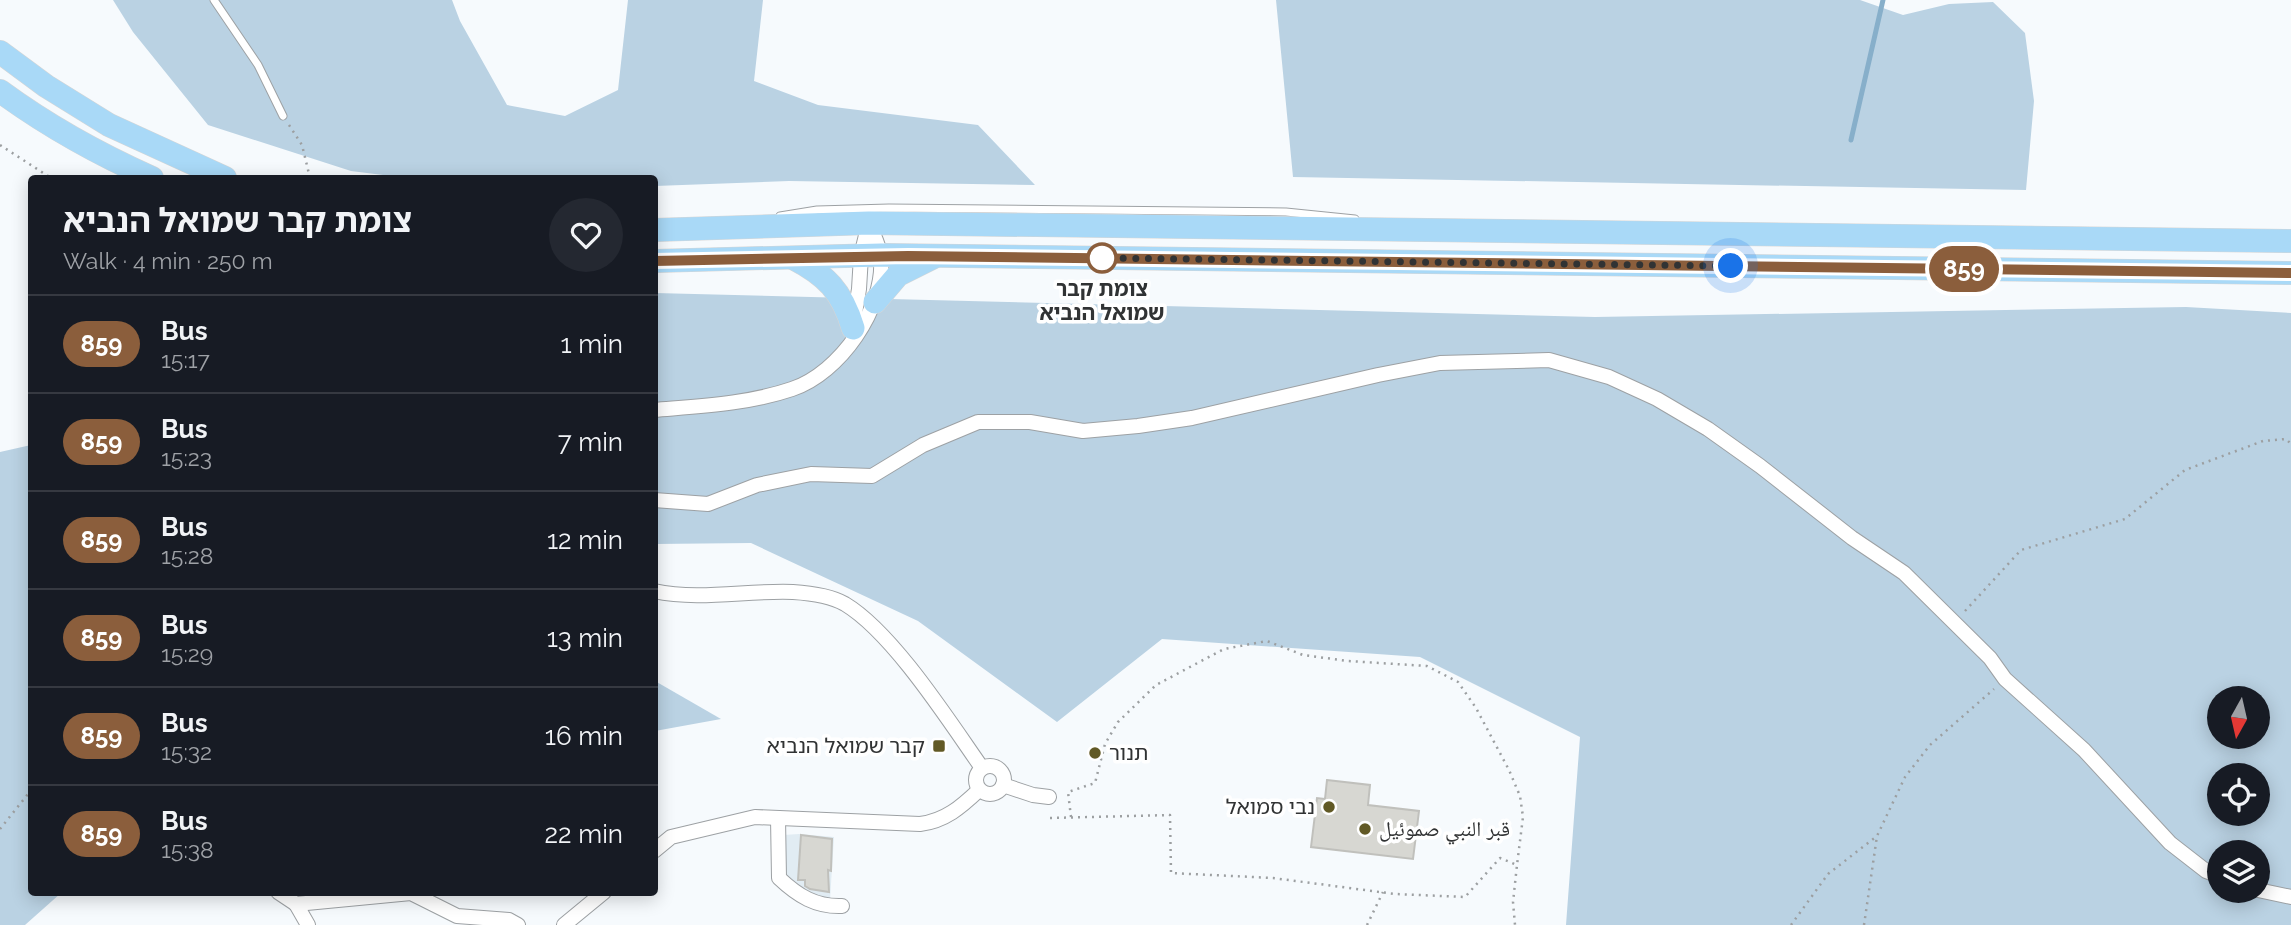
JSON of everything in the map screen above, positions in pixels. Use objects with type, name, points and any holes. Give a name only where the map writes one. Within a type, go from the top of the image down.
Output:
[{"type":"main road","points":[[0,52],[46,86],[109,125],[218,175]]},
{"type":"main road","points":[[0,91],[94,152],[145,175]]},
{"type":"main road","points":[[658,230],[869,223],[2291,241]]},
{"type":"main road","points":[[875,302],[898,275],[915,264],[936,256]]},
{"type":"main road","points":[[658,261],[936,256],[2291,273]]},
{"type":"main road","points":[[793,258],[826,278],[847,307],[849,338]]},
{"type":"street","points":[[849,338],[859,289],[871,256],[869,223]]},
{"type":"street","points":[[658,410],[746,402],[795,388],[813,379],[828,368],[849,338],[860,330],[875,302],[881,274],[871,256]]},
{"type":"street","points":[[658,500],[708,504],[757,485],[811,474],[872,476],[923,446],[978,422],[1030,422],[1083,431],[1138,426],[1192,418],[1440,363],[1549,359],[1609,377],[1657,399],[1708,429],[1852,538],[1904,573],[1990,658],[2005,679],[2084,750],[2170,843],[2207,872]]},
{"type":"street","points":[[658,591],[695,594],[795,592],[844,603],[870,624],[905,663],[982,768]]},
{"type":"street","points":[[989,766],[1000,770],[1004,777],[1003,785],[993,794],[979,790],[975,780],[982,768],[989,766]]},
{"type":"street","points":[[1003,785],[1049,797]]},
{"type":"street","points":[[658,848],[671,837],[755,817],[932,823],[957,810],[979,790]]},
{"type":"street","points":[[778,817],[779,878],[796,894],[828,906],[842,906]]},
{"type":"street","points":[[2270,893],[2291,897]]},
{"type":"street","points":[[284,896],[296,904],[308,925]]},
{"type":"street","points":[[296,904],[380,896]]},
{"type":"street","points":[[417,896],[457,916],[509,920],[518,925]]},
{"type":"street","points":[[564,925],[599,896]]},
{"type":"lane","points":[[214,0],[258,65],[283,116]]},
{"type":"lane","points":[[726,228],[817,210],[889,208],[1286,212],[1425,229]]},
{"type":"path","points":[[283,116],[302,145],[309,175]]},
{"type":"path","points":[[0,145],[46,175]]},
{"type":"path","points":[[1954,623],[2021,550],[2125,519],[2185,470],[2263,441],[2286,439],[2291,444]]},
{"type":"path","points":[[1071,817],[1068,792],[1096,783],[1105,744],[1118,722],[1156,685],[1224,649],[1267,640],[1303,655],[1427,666],[1458,682],[1476,708],[1520,796],[1523,817],[1513,902],[1515,925]]},
{"type":"path","points":[[1864,925],[1877,836],[1905,777],[1930,745],[2005,679]]},
{"type":"path","points":[[0,829],[28,794]]},
{"type":"path","points":[[1050,818],[1170,815],[1171,873],[1273,878],[1395,894],[1465,897],[1500,858],[1517,865]]},
{"type":"path","points":[[1791,925],[1828,874],[1877,836]]},
{"type":"path","points":[[1367,925],[1382,892]]},
{"type":"shaded area","points":[[113,0],[452,0],[460,21],[507,105],[565,116],[618,90],[628,0],[763,0],[754,81],[818,105],[978,125],[1035,185],[789,181],[658,186],[658,175],[383,175],[351,171],[208,125],[133,32]]},
{"type":"shaded area","points":[[1276,0],[1860,0],[1903,15],[1949,4],[1993,2],[2025,33],[2034,101],[2026,190],[1293,177]]},
{"type":"shaded area","points":[[658,293],[1595,317],[2186,307],[2291,313],[2291,925],[1566,925],[1580,737],[1420,657],[1162,639],[1057,722],[918,621],[751,543],[658,544]]},
{"type":"shaded area","points":[[28,446],[28,896],[58,896],[25,925],[0,925],[0,452]]},
{"type":"shaded area","points":[[658,683],[721,719],[658,730]]},
{"type":"shaded area","points":[[783,835],[834,837],[830,900],[799,888],[785,874]]},
{"type":"building","name":"قبر النبي صموئيل","points":[[1327,780],[1370,785],[1368,805],[1419,811],[1413,859],[1311,847],[1317,798],[1325,799]]},
{"type":"building","points":[[801,835],[832,839],[831,871],[828,870],[829,892],[810,889],[805,886],[805,880],[798,880]]},
{"type":"waterway","points":[[1851,140],[1883,0]]},
{"type":"bus line","name":"859","points":[[658,261],[881,255],[2291,273]]},
{"type":"place","name":"צומת קבר שמואל הנביא","points":[[1102,258]]},
{"type":"place","name":"קבר שמואל הנביא","points":[[939,746]]},
{"type":"place","name":"תנור","points":[[1095,753]]},
{"type":"place","name":"נבי סמואל","points":[[1329,807]]},
{"type":"place","name":"قبر النبي صموئيل","points":[[1365,829]]},
{"type":"route","points":[[1102,258],[1731,266]]}]
